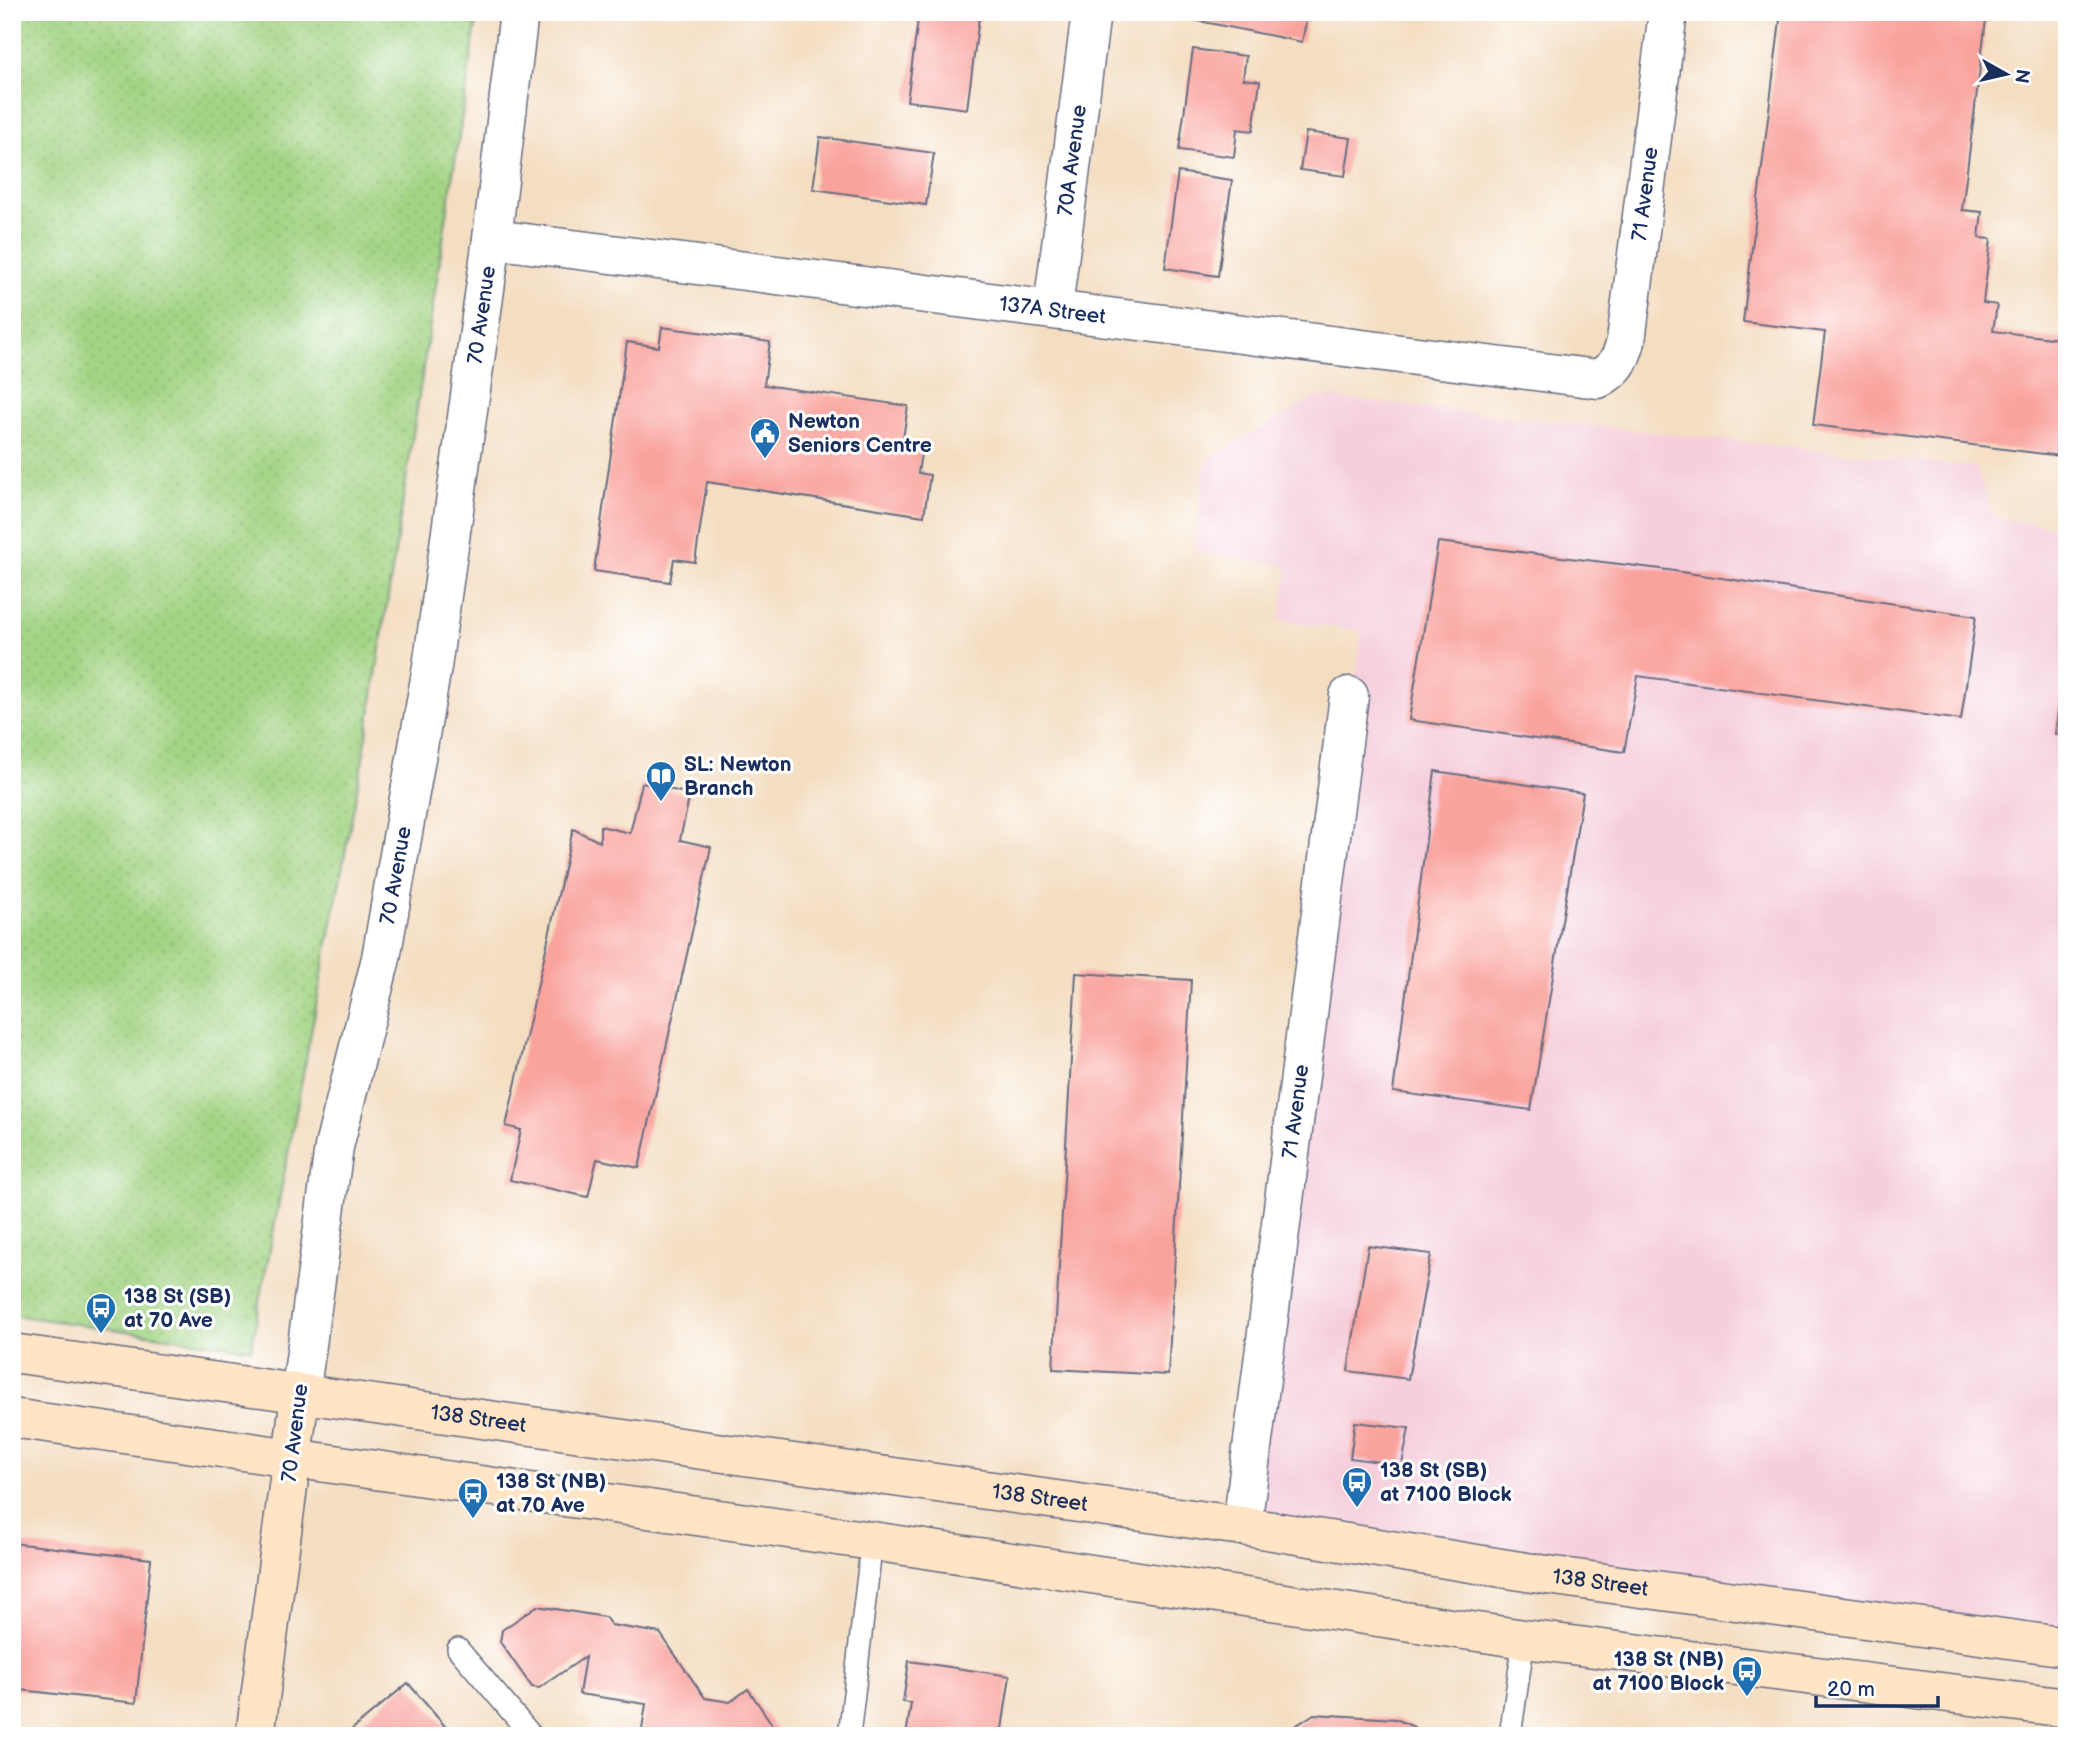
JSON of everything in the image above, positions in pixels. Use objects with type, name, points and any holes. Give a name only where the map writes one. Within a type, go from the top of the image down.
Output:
[{"type":"main road","name":"138 Street","points":[[12,1353],[1242,1526],[1533,1573],[2067,1647]]},
{"type":"main road","name":"70 Avenue","points":[[255,1736],[300,1395]]},
{"type":"main road","points":[[12,1418],[872,1541],[1524,1639],[2067,1708]]},
{"type":"street","name":"70 Avenue","points":[[300,1395],[334,1147],[381,958],[432,667],[492,239],[519,12]]},
{"type":"street","name":"70A Avenue","points":[[1053,308],[1091,12]]},
{"type":"street","name":"71 Avenue","points":[[1613,371],[1621,359],[1626,341],[1668,12]]},
{"type":"street","name":"137A Street","points":[[492,239],[1053,308],[1582,379],[1598,379],[1613,371]]},
{"type":"street","name":"71 Avenue","points":[[1242,1526],[1349,696]]},
{"type":"lane","points":[[849,1736],[872,1541]]},
{"type":"lane","points":[[1510,1736],[1524,1639]]},
{"type":"lane","points":[[458,1649],[532,1736]]},
{"type":"shaded area","points":[[1317,396],[1976,467],[1994,517],[2067,530],[2067,1630],[1235,1531],[1362,631],[1280,621],[1288,566],[1194,552],[1206,460]]},
{"type":"green space","points":[[12,12],[478,12],[364,753],[251,1349],[12,1315]]},
{"type":"building","points":[[919,12],[979,18],[967,109],[907,101]]},
{"type":"building","points":[[1196,12],[1308,12],[1302,42],[1194,20]]},
{"type":"building","points":[[1781,12],[1987,12],[1962,210],[1982,212],[1979,238],[1991,239],[1983,303],[1997,305],[1993,331],[2067,340],[2067,450],[2060,456],[1813,425],[1825,332],[1743,322]]},
{"type":"building","points":[[1193,49],[1246,56],[1243,79],[1260,81],[1253,131],[1237,129],[1234,157],[1179,150]]},
{"type":"building","points":[[1306,132],[1351,138],[1345,176],[1300,170]]},
{"type":"building","points":[[820,137],[934,153],[926,205],[813,189]]},
{"type":"building","points":[[1178,172],[1232,180],[1218,276],[1165,268]]},
{"type":"building","name":"Newton Seniors Centre","points":[[662,327],[770,342],[764,385],[908,406],[902,445],[922,447],[918,473],[930,475],[924,516],[707,482],[695,562],[674,559],[670,582],[594,571],[627,342],[659,347]]},
{"type":"building","points":[[1438,542],[1661,569],[1976,616],[1961,720],[1638,676],[1624,752],[1409,720]]},
{"type":"building","points":[[2067,661],[2067,736],[2055,734]]},
{"type":"building","points":[[1435,771],[1583,793],[1531,1110],[1393,1092]]},
{"type":"building","points":[[642,783],[690,794],[680,840],[711,847],[639,1168],[597,1159],[588,1197],[510,1180],[521,1130],[506,1126],[573,829],[600,842],[600,826],[630,833]]},
{"type":"building","points":[[1076,973],[1191,980],[1168,1375],[1053,1369]]},
{"type":"building","points":[[1368,1246],[1431,1254],[1408,1379],[1348,1371]]},
{"type":"building","points":[[1355,1422],[1409,1428],[1402,1465],[1350,1458]]},
{"type":"building","points":[[12,1543],[151,1559],[136,1703],[12,1689]]},
{"type":"building","points":[[537,1606],[605,1617],[611,1625],[660,1633],[705,1698],[730,1702],[748,1689],[780,1736],[641,1736],[646,1704],[579,1694],[585,1657],[539,1688],[532,1687],[500,1642],[502,1630]]},
{"type":"building","points":[[909,1661],[1010,1676],[1001,1736],[906,1736],[911,1703],[903,1702]]},
{"type":"building","points":[[408,1683],[449,1731],[443,1736],[352,1736],[349,1732]]},
{"type":"building","points":[[1314,1714],[1396,1719],[1414,1727],[1419,1736],[1280,1736]]},
{"type":"place","name":"Newton Seniors Centre","points":[[765,460]]},
{"type":"place","name":"SL: Newton Branch","points":[[661,803]]},
{"type":"place","name":"138 St (SB) at 70 Ave","points":[[101,1335]]},
{"type":"place","name":"138 St (SB) at 7100 Block","points":[[1357,1509]]},
{"type":"place","name":"138 St (NB) at 70 Ave","points":[[473,1520]]},
{"type":"place","name":"138 St (NB) at 7100 Block","points":[[1747,1698]]}]
